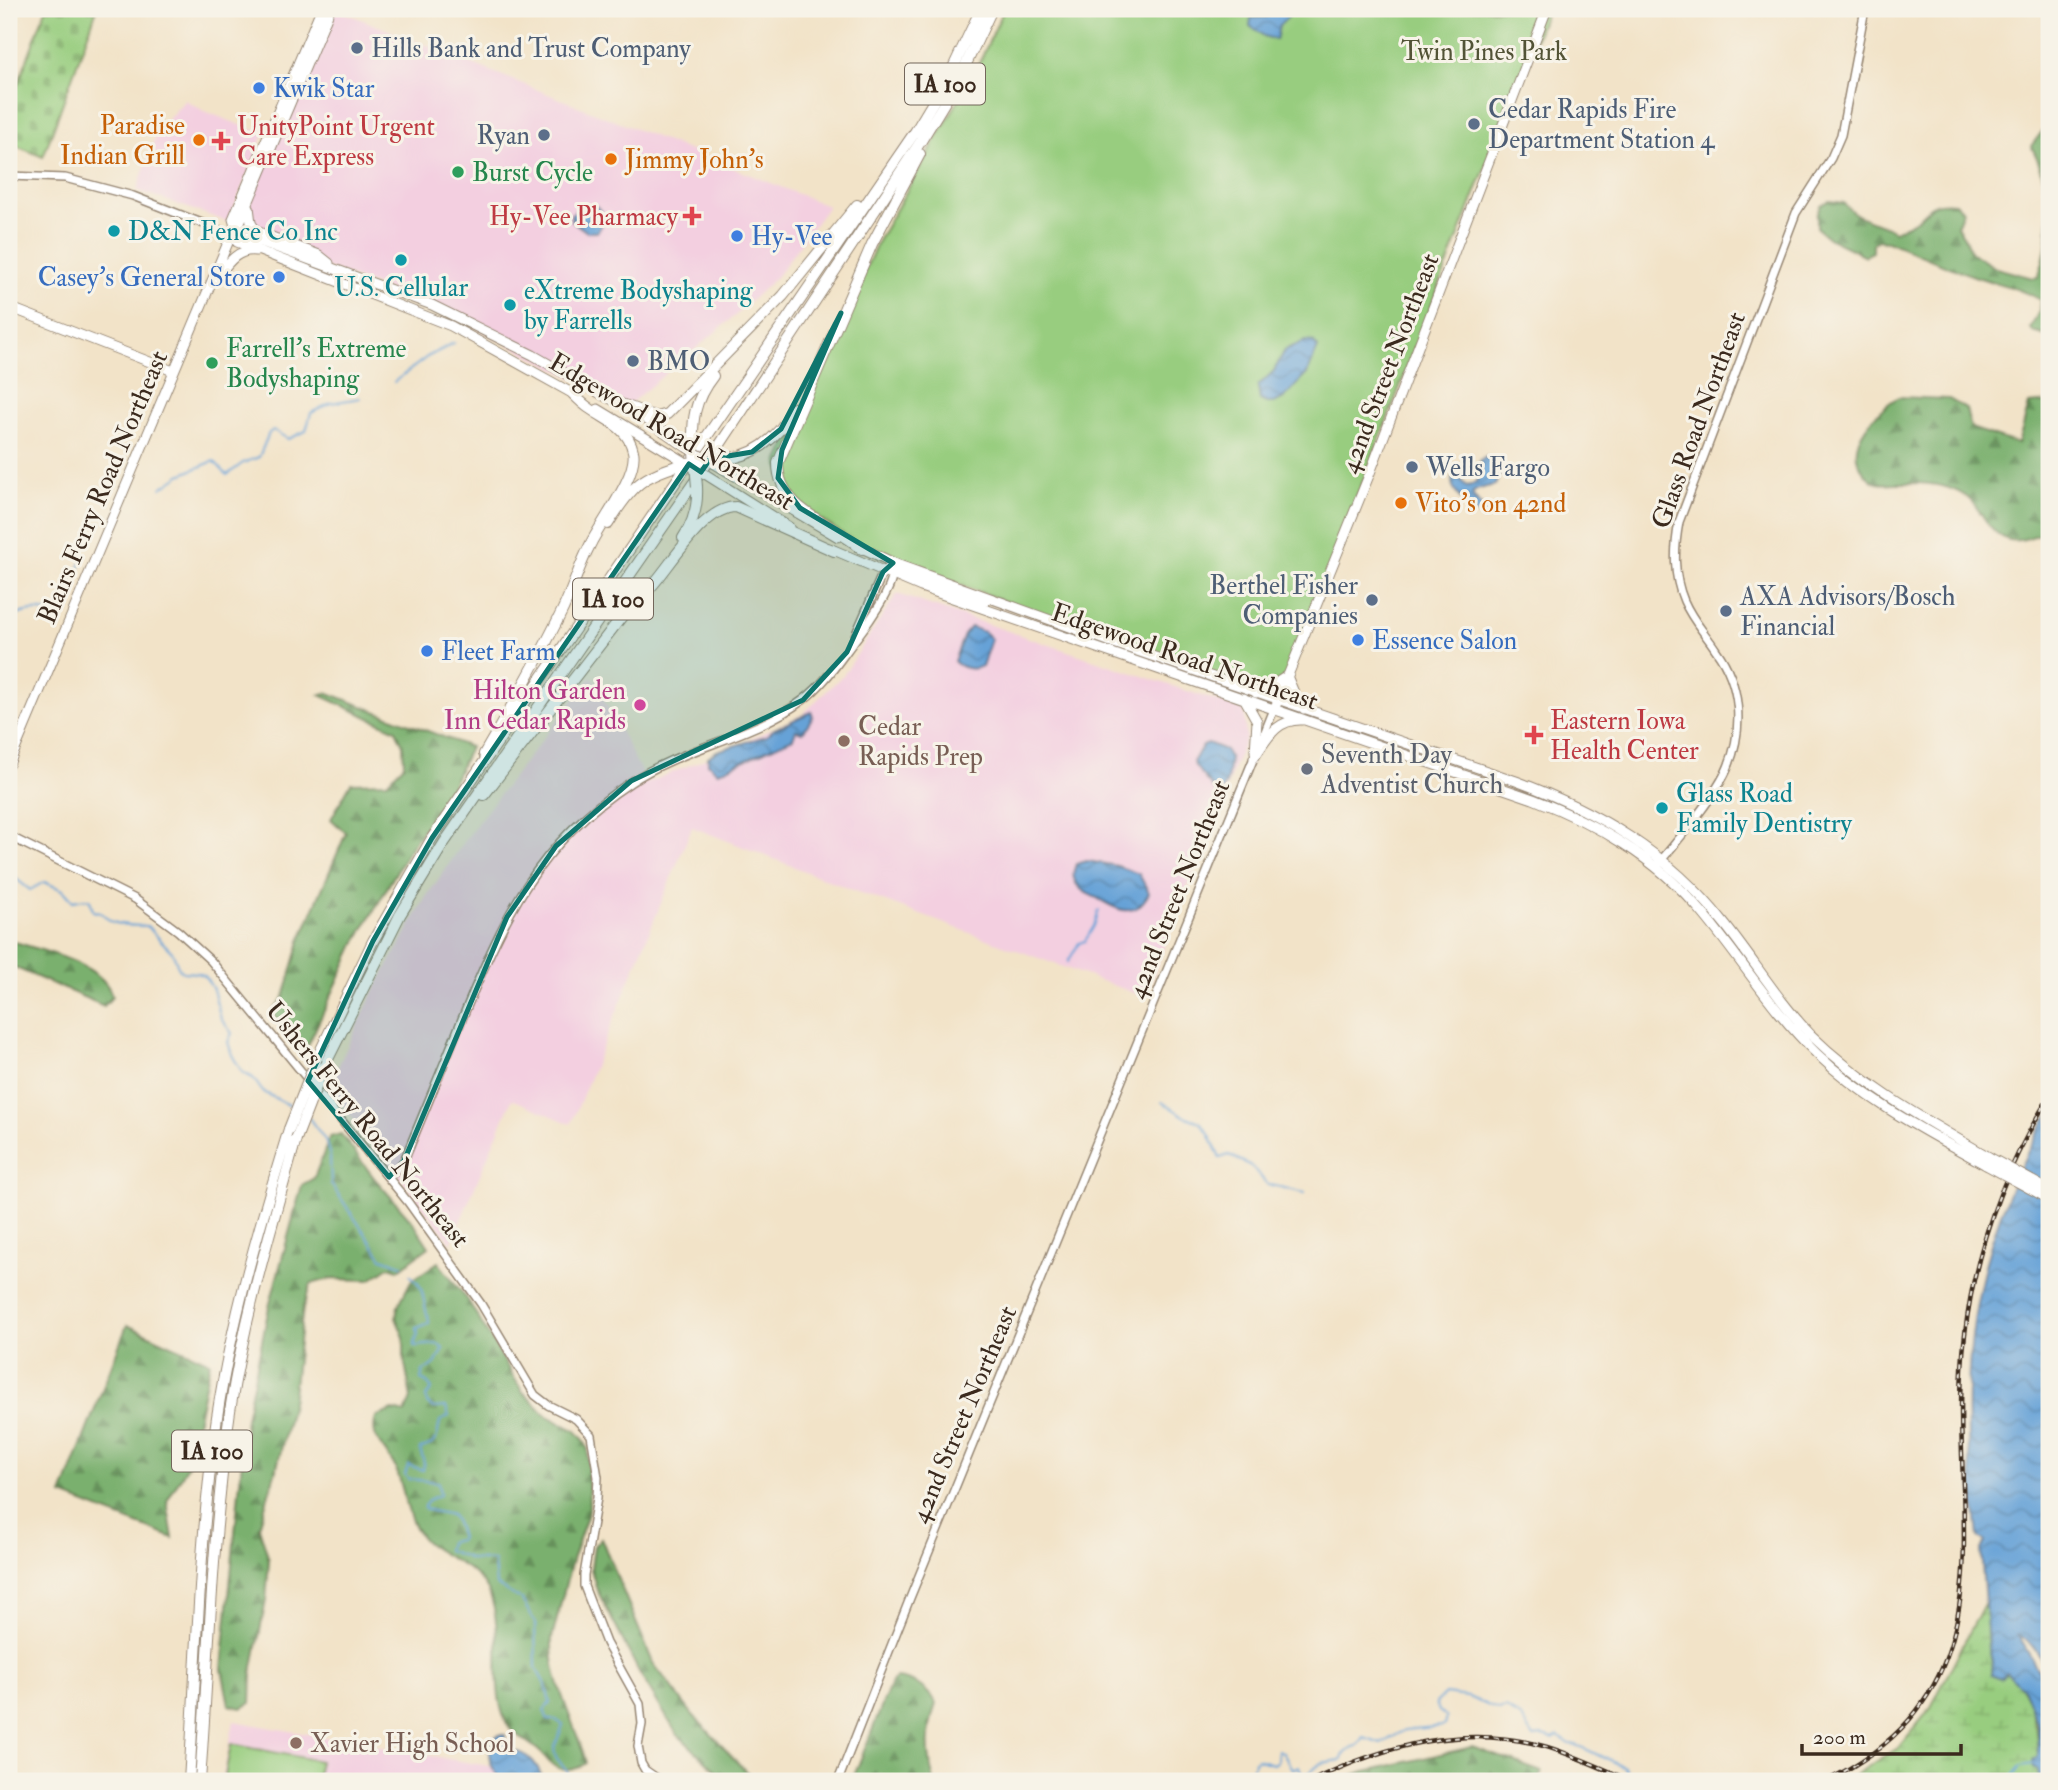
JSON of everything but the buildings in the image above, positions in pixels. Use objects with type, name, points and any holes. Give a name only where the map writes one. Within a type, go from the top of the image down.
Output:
[{"type":"highway","name":"IA 100","points":[[200,1781],[219,1508],[230,1409],[256,1282],[296,1139],[324,1068],[387,940],[419,882],[462,815],[715,452],[921,141],[960,77],[988,9]]},
{"type":"highway","name":"IA 100","points":[[189,1781],[207,1498],[217,1415],[244,1280],[289,1129],[317,1058],[373,941],[432,838],[606,587],[899,153],[988,9]]},
{"type":"highway","points":[[862,549],[847,536],[788,498],[778,478],[778,463],[872,244],[903,181],[962,82],[977,50],[988,9]]},
{"type":"highway","points":[[627,407],[656,417],[667,414],[795,283],[899,153]]},
{"type":"highway","points":[[432,838],[526,681],[573,587],[626,495],[646,478],[696,457],[732,459],[752,452],[772,439],[799,399],[841,313]]},
{"type":"highway","points":[[419,882],[687,532],[698,501],[693,415],[699,395],[744,338]]},
{"type":"highway","points":[[573,394],[587,408],[626,433],[632,443],[635,463],[577,569],[573,587]]},
{"type":"highway","points":[[633,602],[650,588],[703,524],[730,507],[736,507],[834,551]]},
{"type":"main road","name":"Blairs Ferry Road Northeast","points":[[233,230],[233,219],[321,9]]},
{"type":"main road","name":"Blairs Ferry Road Northeast","points":[[9,764],[173,371],[233,230],[240,222],[253,193],[330,9]]},
{"type":"main road","name":"42nd Street Northeast","points":[[1276,705],[1374,462],[1547,9]]},
{"type":"main road","points":[[253,193],[248,211],[253,228],[319,256],[339,270]]},
{"type":"main road","name":"Edgewood Road Northeast","points":[[233,230],[237,242],[451,326],[862,549],[890,571],[1012,606],[1256,693],[1307,720],[1565,811],[1618,839],[1659,863],[1698,908],[1787,1022],[1833,1069],[1893,1112],[1987,1161]]},
{"type":"main road","name":"Edgewood Road Northeast","points":[[233,230],[432,305],[533,355],[627,407],[696,457],[705,474],[780,522],[834,551],[1244,698],[1304,709],[1437,753],[1573,803],[1624,832],[1707,902],[1808,1032],[1840,1061],[1889,1098],[1987,1161]]},
{"type":"main road","points":[[208,289],[229,262],[242,251],[256,251],[277,258]]},
{"type":"main road","points":[[9,307],[173,371]]},
{"type":"main road","points":[[1256,693],[1287,676],[1304,709]]},
{"type":"main road","points":[[1244,698],[1257,721],[1254,758]]},
{"type":"main road","points":[[1254,758],[1273,730],[1290,721],[1307,720]]},
{"type":"main road","points":[[1742,964],[1759,977],[1764,977]]},
{"type":"main road","points":[[1987,1161],[2049,1190]]},
{"type":"main road","points":[[1987,1161],[2049,1199]]},
{"type":"street","name":"Glass Road Northeast","points":[[1659,863],[1719,784],[1733,752],[1738,719],[1736,688],[1730,674],[1717,650],[1699,628],[1680,590],[1675,554],[1679,522],[1796,213],[1831,158],[1842,135],[1865,9]]},
{"type":"street","points":[[9,176],[65,178],[133,196],[233,230]]},
{"type":"street","points":[[389,1177],[404,1161],[503,925],[524,888],[556,846],[590,812],[631,781],[678,757],[771,719],[803,700],[833,672],[868,623],[890,571]]},
{"type":"street","name":"42nd Street Northeast","points":[[838,1781],[924,1564],[1276,705]]},
{"type":"street","name":"Ushers Ferry Road Northeast","points":[[9,836],[135,899],[193,944],[389,1177],[481,1304],[535,1395],[576,1419],[592,1435],[598,1477],[594,1520],[583,1575],[586,1595],[607,1643],[640,1704],[642,1724],[638,1746],[641,1763],[645,1770],[661,1781]]},
{"type":"highlighted area","points":[[841,313],[782,450],[778,478],[800,508],[893,563],[883,572],[847,652],[803,700],[631,781],[556,846],[507,917],[404,1161],[389,1177],[308,1081],[317,1058],[373,941],[432,838],[689,464],[701,472],[710,459],[752,452],[781,429]]},
{"type":"shaded area","points":[[326,9],[338,10],[828,206],[777,276],[736,315],[627,406],[432,305],[232,235]]},
{"type":"shaded area","points":[[185,100],[204,111],[264,134],[228,222],[137,190],[157,132]]},
{"type":"shaded area","points":[[897,594],[1244,710],[1246,737],[1145,997],[853,890],[692,827],[571,1124],[512,1099],[451,1243],[328,1087],[373,993],[426,897],[478,822],[592,676],[647,783],[803,714],[844,674]]},
{"type":"shaded area","name":"Xavier High School","points":[[234,1721],[544,1776],[559,1781],[222,1781]]},
{"type":"green space","points":[[46,9],[97,9],[43,157],[9,143],[9,108]]},
{"type":"green space","name":"Twin Pines Park","points":[[1004,9],[1531,9],[1545,14],[1278,700],[872,553],[788,498],[778,463],[878,241],[977,68]]},
{"type":"green space","points":[[2049,123],[2049,337],[2033,332],[2031,328],[2040,309],[2040,300],[2032,296],[1952,268],[1887,241],[1878,240],[1873,243],[1873,252],[1865,256],[1830,239],[1817,228],[1817,215],[1821,205],[1829,201],[1844,203],[1861,217],[1895,231],[1914,221],[1933,205],[1955,203],[1963,211],[1957,226],[1967,241],[1970,252],[1996,268],[2038,277],[2046,246],[2048,211],[2043,176],[2031,146]]},
{"type":"green space","points":[[1898,397],[1949,399],[1966,409],[1971,428],[2018,444],[2029,404],[2049,402],[2049,531],[2019,540],[2004,538],[1997,534],[1967,497],[1956,491],[1931,484],[1880,483],[1870,479],[1860,466],[1857,446],[1873,418]]},
{"type":"green space","points":[[328,693],[470,747],[449,792],[409,850],[357,940],[302,1058],[272,1012],[284,997],[300,941],[346,833],[331,819],[351,783],[387,782],[404,765],[403,745],[396,730],[320,695]]},
{"type":"green space","points":[[9,940],[52,953],[84,967],[107,985],[112,997],[104,1006],[9,965]]},
{"type":"green space","points":[[341,1134],[375,1179],[413,1222],[429,1247],[398,1270],[389,1267],[370,1280],[329,1279],[311,1284],[303,1307],[292,1403],[259,1527],[269,1560],[266,1600],[252,1672],[251,1703],[242,1708],[229,1705],[222,1669],[246,1418],[269,1307],[302,1185],[314,1178],[330,1137]]},
{"type":"green space","points":[[438,1262],[467,1299],[522,1391],[547,1416],[576,1431],[588,1450],[589,1510],[572,1560],[552,1638],[552,1654],[559,1686],[586,1763],[575,1769],[564,1770],[554,1766],[506,1722],[498,1693],[496,1627],[490,1595],[471,1571],[434,1548],[419,1534],[410,1517],[396,1469],[375,1434],[376,1417],[393,1410],[405,1413],[411,1398],[404,1357],[404,1337],[396,1318],[398,1306],[411,1281]]},
{"type":"green space","points":[[127,1325],[210,1362],[188,1465],[167,1501],[173,1538],[62,1495]]},
{"type":"green space","points":[[601,1538],[653,1663],[693,1715],[755,1781],[729,1781],[724,1778],[677,1734],[640,1674],[597,1590],[591,1569],[594,1546]]},
{"type":"green space","points":[[1986,1600],[1991,1675],[2006,1671],[2017,1682],[2031,1707],[2035,1721],[2039,1781],[1845,1781],[1898,1748],[1930,1709]]},
{"type":"green space","points":[[896,1678],[920,1686],[936,1704],[930,1724],[929,1742],[934,1781],[852,1781],[891,1683]]},
{"type":"green space","points":[[231,1744],[320,1761],[316,1781],[224,1781]]},
{"type":"green space","points":[[1472,1747],[1542,1772],[1538,1781],[1338,1781],[1362,1772]]},
{"type":"water","points":[[1272,9],[1289,9],[1288,17],[1279,26],[1276,40],[1264,36],[1250,26],[1251,18],[1266,17],[1272,13]]},
{"type":"water","points":[[588,205],[596,206],[603,214],[603,222],[597,232],[587,232],[571,220],[571,214]]},
{"type":"water","points":[[1305,341],[1313,342],[1318,348],[1307,374],[1284,398],[1274,403],[1260,400],[1258,386],[1274,371],[1285,350]]},
{"type":"water","points":[[1487,457],[1496,463],[1501,473],[1495,485],[1473,492],[1474,498],[1489,514],[1488,518],[1484,519],[1461,499],[1452,484],[1458,468],[1469,460],[1473,466],[1464,472],[1461,480],[1466,486],[1474,483],[1480,473],[1480,460]]},
{"type":"water","points":[[971,627],[984,632],[991,639],[982,666],[975,668],[963,667],[954,661],[964,635]]},
{"type":"water","points":[[811,712],[813,716],[803,732],[796,730],[793,738],[718,772],[708,763],[708,757],[717,751],[766,736],[774,729]]},
{"type":"water","points":[[1208,743],[1225,750],[1230,758],[1227,781],[1219,793],[1193,762],[1203,745]]},
{"type":"water","points":[[1087,861],[1117,866],[1139,874],[1149,893],[1138,907],[1131,910],[1112,906],[1084,891],[1074,879],[1076,864]]},
{"type":"water","points":[[2049,1113],[2049,1674],[2032,1646],[2018,1635],[2041,1675],[2049,1699],[2049,1781],[2039,1781],[2038,1769],[2034,1768],[2033,1761],[2038,1757],[2037,1723],[2023,1688],[2006,1672],[2001,1679],[1991,1675],[1992,1661],[1988,1644],[1981,1550],[1985,1542],[1978,1537],[1969,1448],[1968,1392],[1976,1308],[1984,1268],[2010,1189]]},
{"type":"water","points":[[498,1735],[505,1735],[507,1750],[531,1759],[543,1781],[504,1781],[499,1776],[492,1765],[489,1752]]},
{"type":"waterway","points":[[394,382],[427,357],[454,343]]},
{"type":"waterway","points":[[161,488],[180,475],[214,461],[227,475],[243,463],[259,457],[269,433],[273,430],[288,439],[306,431],[311,413],[331,403],[360,398]]},
{"type":"waterway","points":[[9,619],[32,611],[56,615],[62,610],[81,563]]},
{"type":"waterway","points":[[9,873],[30,890],[44,882],[63,890],[73,901],[90,900],[93,911],[101,913],[113,922],[147,926],[173,953],[179,969],[205,976],[213,989],[221,1019],[232,1033],[228,1042],[242,1072],[253,1078],[263,1092],[293,1107]]},
{"type":"waterway","points":[[1068,962],[1079,943],[1085,941],[1094,926],[1099,910]]},
{"type":"waterway","points":[[1162,1102],[1184,1116],[1200,1122],[1220,1158],[1229,1155],[1251,1166],[1268,1185],[1305,1193]]},
{"type":"waterway","points":[[309,1118],[325,1140],[330,1156],[331,1184],[382,1258],[402,1265]]},
{"type":"waterway","points":[[410,1275],[421,1289],[429,1319],[429,1323],[417,1328],[414,1346],[438,1344],[443,1349],[435,1364],[423,1371],[421,1380],[432,1389],[426,1397],[428,1404],[432,1408],[446,1407],[449,1416],[440,1421],[437,1437],[432,1444],[420,1449],[423,1470],[408,1465],[405,1475],[408,1479],[438,1482],[440,1495],[430,1499],[424,1508],[449,1514],[455,1520],[461,1538],[449,1542],[447,1550],[471,1559],[494,1561],[496,1585],[522,1600],[535,1622],[536,1668],[546,1686],[550,1703],[544,1710],[548,1720],[556,1720],[563,1725],[554,1748],[556,1757],[574,1781]]},
{"type":"waterway","points":[[1244,1781],[1252,1773],[1254,1761],[1257,1759],[1273,1764],[1277,1761],[1278,1751],[1283,1753],[1292,1769],[1299,1766],[1302,1774],[1307,1775],[1321,1763],[1341,1760],[1364,1738],[1381,1744],[1405,1730],[1444,1726],[1446,1717],[1439,1711],[1436,1703],[1445,1694],[1468,1697],[1499,1710],[1506,1708],[1522,1718],[1534,1737],[1553,1739],[1558,1736],[1570,1744],[1625,1767],[1628,1775],[1621,1781]]},
{"type":"waterway","points":[[1996,1781],[2012,1777],[2021,1766],[2034,1764]]},
{"type":"waterway","points":[[1965,1781],[1975,1781]]},
{"type":"railway","points":[[1826,1781],[1888,1741],[1928,1694],[1951,1642],[1962,1585],[1964,1525],[1961,1398],[1970,1302],[1984,1240],[2005,1181],[2049,1097]]},
{"type":"railway","points":[[1311,1781],[1339,1768],[1397,1748],[1456,1738],[1486,1737],[1547,1747],[1631,1781]]},
{"type":"place","name":"Hills Bank and Trust Company","points":[[357,48]]},
{"type":"place","name":"Kwik Star","points":[[259,88]]},
{"type":"place","name":"Cedar Rapids Fire Department Station 4","points":[[1474,124]]},
{"type":"place","name":"Ryan","points":[[544,135]]},
{"type":"place","name":"Paradise Indian Grill","points":[[199,140]]},
{"type":"place","name":"UnityPoint Urgent Care Express","points":[[221,141]]},
{"type":"place","name":"Jimmy John's","points":[[611,159]]},
{"type":"place","name":"Burst Cycle","points":[[458,172]]},
{"type":"place","name":"Hy-Vee Pharmacy","points":[[692,216]]},
{"type":"place","name":"D&N Fence Co Inc","points":[[114,231]]},
{"type":"place","name":"Hy-Vee","points":[[737,236]]},
{"type":"place","name":"U.S. Cellular","points":[[401,260]]},
{"type":"place","name":"Casey's General Store","points":[[279,277]]},
{"type":"place","name":"eXtreme Bodyshaping by Farrells","points":[[510,305]]},
{"type":"place","name":"BMO","points":[[633,361]]},
{"type":"place","name":"Farrell's Extreme Bodyshaping","points":[[212,363]]},
{"type":"place","name":"Wells Fargo","points":[[1412,467]]},
{"type":"place","name":"Vito's on 42nd","points":[[1401,503]]},
{"type":"place","name":"Berthel Fisher Companies","points":[[1372,600]]},
{"type":"place","name":"AXA Advisors/Bosch Financial","points":[[1726,611]]},
{"type":"place","name":"Essence Salon","points":[[1358,640]]},
{"type":"place","name":"Fleet Farm","points":[[427,651]]},
{"type":"place","name":"Hilton Garden Inn Cedar Rapids","points":[[640,705]]},
{"type":"place","name":"Eastern Iowa Health Center","points":[[1534,735]]},
{"type":"place","name":"Cedar Rapids Prep","points":[[844,741]]},
{"type":"place","name":"Seventh Day Adventist Church","points":[[1307,769]]},
{"type":"place","name":"Glass Road Family Dentistry","points":[[1662,808]]},
{"type":"place","name":"Xavier High School","points":[[296,1743]]}]
